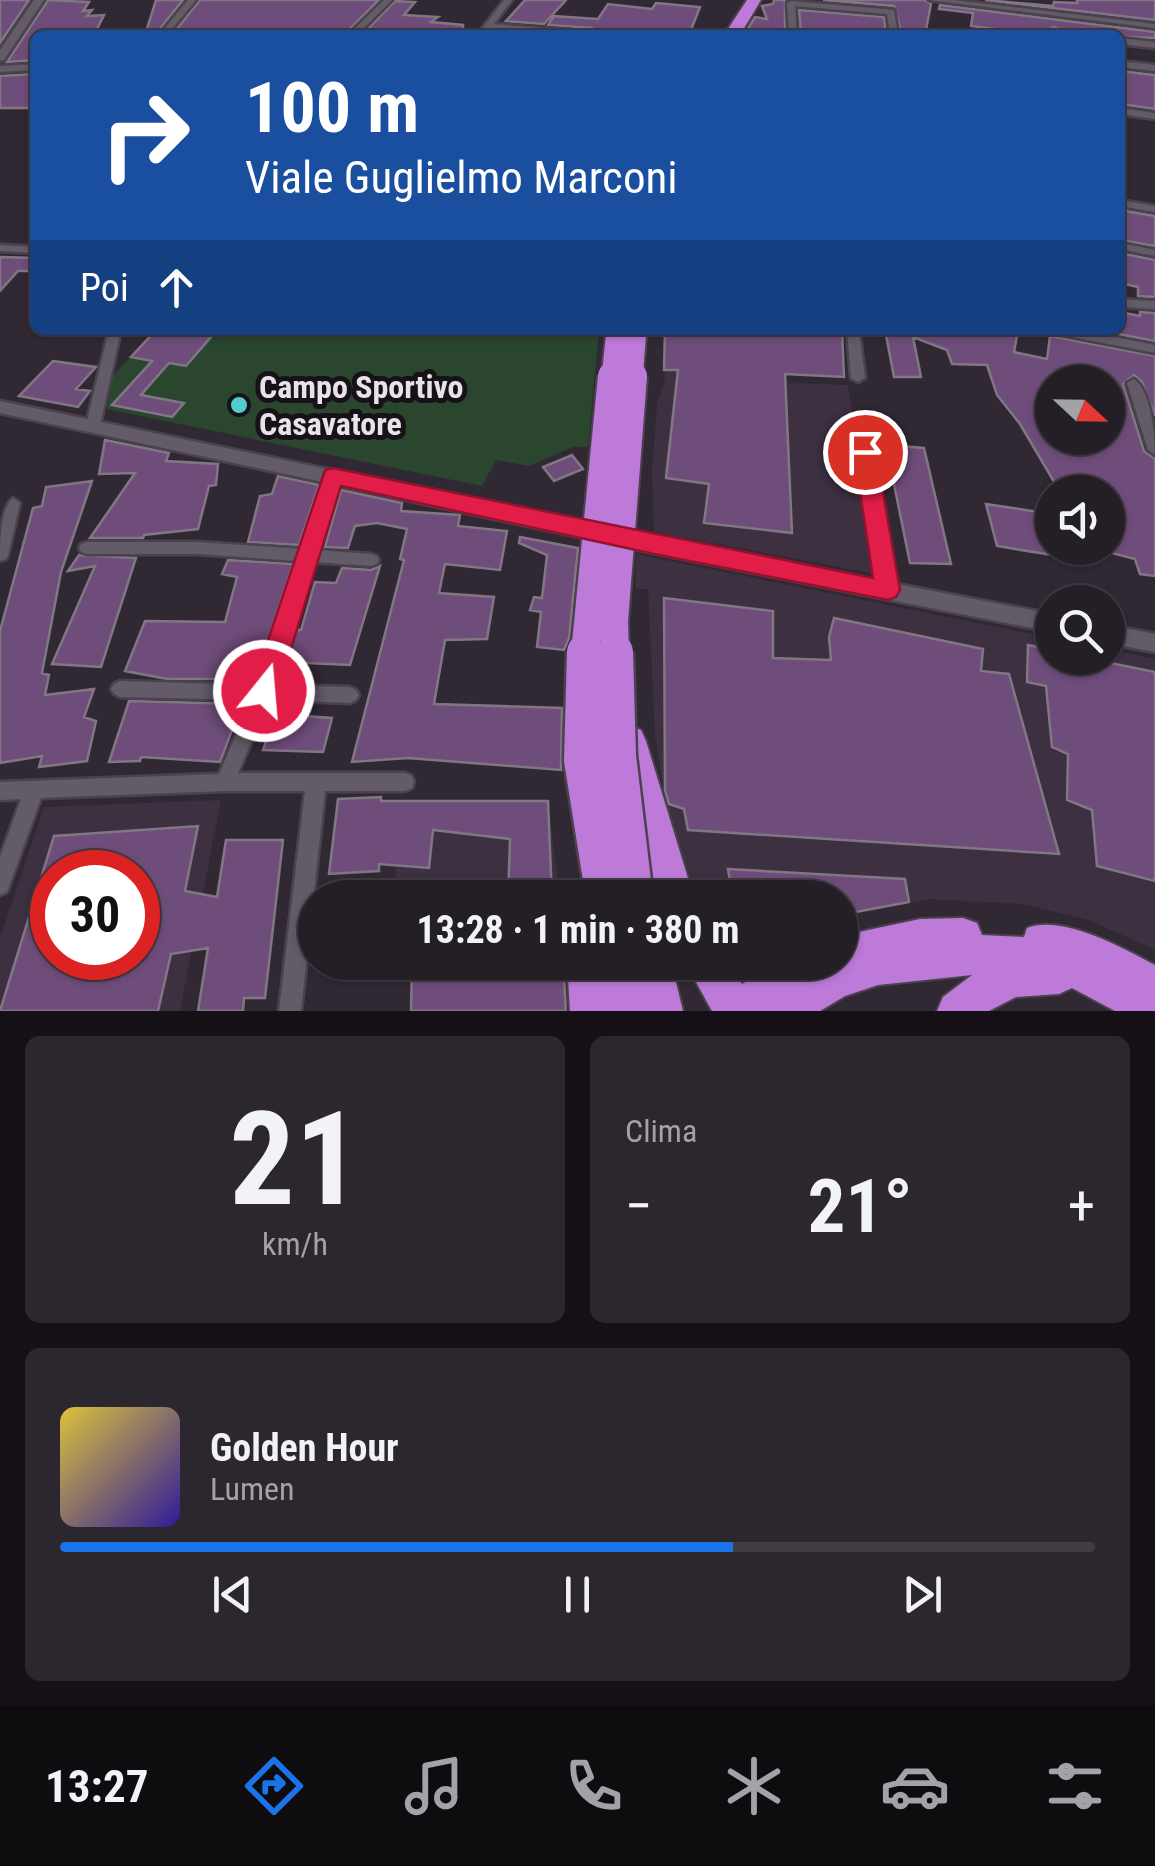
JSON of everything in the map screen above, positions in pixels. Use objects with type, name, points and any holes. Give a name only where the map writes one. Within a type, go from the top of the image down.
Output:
[{"type":"highway","points":[[720,30],[738,0]]},
{"type":"highway","points":[[735,30],[754,0]]},
{"type":"highway","points":[[601,880],[582,760],[586,620],[616,335]]},
{"type":"highway","points":[[634,880],[618,756],[614,621],[636,335]]},
{"type":"highway","points":[[617,701],[667,880]]},
{"type":"highway","points":[[588,880],[594,840]]},
{"type":"highway","points":[[858,952],[920,938],[1001,937],[1060,944],[1100,956],[1155,986]]},
{"type":"highway","points":[[786,1011],[838,977],[892,961],[1006,955],[1049,960],[1090,975],[1155,1011]]},
{"type":"highway","points":[[957,1011],[986,986],[1035,973],[1090,975]]},
{"type":"highway","points":[[588,980],[590,1011]]},
{"type":"highway","points":[[619,980],[625,1011]]},
{"type":"highway","points":[[655,980],[663,1011]]},
{"type":"highway","points":[[716,980],[737,1011],[787,980]]},
{"type":"street","points":[[1,56],[39,0]]},
{"type":"street","points":[[167,30],[192,0]]},
{"type":"street","points":[[357,30],[388,0]]},
{"type":"street","points":[[484,30],[508,0]]},
{"type":"street","points":[[864,10],[870,0]]},
{"type":"street","points":[[933,0],[1155,26]]},
{"type":"street","points":[[794,30],[791,3],[891,12],[893,30]]},
{"type":"street","points":[[487,26],[514,30]]},
{"type":"street","points":[[1125,42],[1155,46]]},
{"type":"street","points":[[1125,65],[1155,68]]},
{"type":"street","points":[[0,69],[30,68]]},
{"type":"street","points":[[1125,112],[1155,116]]},
{"type":"street","points":[[1125,204],[1155,209]]},
{"type":"street","points":[[1125,247],[1155,254]]},
{"type":"street","points":[[0,248],[30,250]]},
{"type":"street","points":[[1125,303],[1155,305]]},
{"type":"street","points":[[93,425],[115,335]]},
{"type":"street","points":[[854,335],[858,378]]},
{"type":"street","points":[[1084,335],[1155,348]]},
{"type":"street","points":[[1134,383],[1155,450]]},
{"type":"street","points":[[0,407],[1035,620]]},
{"type":"street","points":[[865,452],[888,590]]},
{"type":"street","points":[[225,782],[264,691],[333,476]]},
{"type":"street","points":[[0,555],[13,503]]},
{"type":"street","points":[[87,548],[308,554],[371,560]]},
{"type":"street","points":[[1125,637],[1155,643]]},
{"type":"street","points":[[120,689],[350,695]]},
{"type":"street","points":[[0,791],[225,782],[405,782]]},
{"type":"street","points":[[290,1011],[316,782]]},
{"type":"street","points":[[0,884],[34,790]]},
{"type":"shaded area","points":[[665,335],[783,335],[788,383],[848,385],[876,574],[654,532],[652,472],[657,404],[665,379]]},
{"type":"shaded area","points":[[636,554],[1035,635],[1035,675],[1125,675],[1125,653],[1155,659],[1155,950],[1089,920],[1022,904],[929,899],[858,912],[858,880],[692,880],[666,811],[655,734],[648,589],[636,589]]},
{"type":"shaded area","points":[[221,800],[180,1011],[0,1011],[0,938],[44,807]]},
{"type":"shaded area","points":[[397,801],[548,801],[558,880],[395,880]]},
{"type":"green space","name":"Campo Sportivo Casavatore","points":[[151,335],[599,335],[588,447],[573,447],[529,466],[496,460],[482,486],[107,409],[113,375]]},
{"type":"building","points":[[0,0],[29,0],[0,43]]},
{"type":"building","points":[[48,0],[89,2],[83,11],[92,10],[87,16],[104,15],[96,30],[30,30],[30,60],[7,62]]},
{"type":"building","points":[[156,0],[183,0],[159,30],[147,30]]},
{"type":"building","points":[[200,0],[379,0],[349,30],[176,30]]},
{"type":"building","points":[[525,0],[566,0],[544,24],[506,21]]},
{"type":"building","points":[[774,0],[785,0],[785,30],[747,30],[755,17],[767,19],[762,6],[773,4]]},
{"type":"building","points":[[823,0],[925,0],[931,4],[926,30],[901,30],[894,6]]},
{"type":"building","points":[[985,0],[1053,6],[1054,2],[1077,0],[1155,0],[1155,20]]},
{"type":"building","points":[[395,1],[415,2],[404,15],[438,17],[431,22],[463,25],[463,30],[367,30]]},
{"type":"building","points":[[656,3],[700,7],[691,30],[594,30],[548,25],[554,16],[598,19],[608,4],[652,9]]},
{"type":"building","points":[[940,5],[1155,32],[1155,38],[1125,37],[1125,30],[1003,30],[971,26],[973,13],[939,9]]},
{"type":"building","points":[[799,10],[884,17],[885,30],[801,30]]},
{"type":"building","points":[[1125,72],[1155,75],[1155,109],[1125,105]]},
{"type":"building","points":[[30,74],[30,106],[0,108],[0,76]]},
{"type":"building","points":[[1125,211],[1155,216],[1155,246],[1125,241]]},
{"type":"building","points":[[1125,254],[1155,260],[1155,297],[1138,296],[1138,287],[1125,284]]},
{"type":"building","points":[[0,257],[30,258],[30,271],[18,271],[0,291]]},
{"type":"building","points":[[1125,313],[1155,313],[1155,341],[1123,335]]},
{"type":"building","points":[[151,335],[213,335],[186,366],[169,363],[141,395],[184,403],[172,417],[112,405],[152,361],[131,357]]},
{"type":"building","points":[[665,335],[842,335],[844,377],[785,374],[792,533],[704,523],[709,484],[666,478],[678,370],[664,370]]},
{"type":"building","points":[[886,335],[1017,335],[1014,352],[1047,359],[1050,336],[1155,356],[1155,416],[1142,382],[1134,375],[1125,382],[1125,365],[1035,365],[1035,450],[997,395],[987,365],[952,364],[947,350],[913,337],[921,377],[894,377]]},
{"type":"building","points":[[53,361],[96,367],[76,389],[90,391],[78,407],[19,396]]},
{"type":"building","points":[[1125,390],[1144,451],[1155,459],[1155,576],[1140,574],[1135,559],[1125,556],[1125,475],[1050,475],[1038,455],[1125,455]]},
{"type":"building","points":[[105,440],[169,453],[166,461],[218,464],[216,485],[209,486],[198,529],[143,538],[90,538],[135,473],[99,474]]},
{"type":"building","points":[[886,445],[924,448],[951,564],[910,563]]},
{"type":"building","points":[[572,455],[583,469],[554,481],[543,467]]},
{"type":"building","points":[[278,476],[319,485],[299,545],[248,542],[260,496],[272,494]]},
{"type":"building","points":[[92,481],[61,572],[42,673],[49,675],[45,695],[94,689],[84,717],[96,721],[87,761],[39,767],[42,756],[0,763],[0,631],[33,508],[42,506],[46,487]]},
{"type":"building","points":[[341,490],[402,503],[401,511],[460,515],[458,526],[507,531],[500,570],[445,564],[439,593],[494,597],[487,639],[445,640],[434,704],[562,708],[561,770],[408,758],[352,762],[404,560],[400,559],[407,529],[377,523],[355,526],[348,548],[325,547]]},
{"type":"building","points":[[986,504],[1035,511],[1035,552],[997,546]]},
{"type":"building","points":[[520,537],[578,548],[569,638],[564,650],[537,647],[541,612],[530,610],[534,597],[542,598],[547,555],[519,543]]},
{"type":"building","points":[[79,555],[136,558],[101,667],[52,664],[95,566],[68,571]]},
{"type":"building","points":[[228,560],[293,564],[255,679],[167,679],[125,671],[145,621],[225,622],[237,577],[222,574]]},
{"type":"building","points":[[380,566],[350,665],[286,662],[296,630],[301,630],[315,582],[336,583],[342,568],[371,570]]},
{"type":"building","points":[[664,598],[773,611],[773,658],[831,660],[829,637],[834,618],[983,649],[981,671],[1009,674],[1059,854],[688,830],[684,809],[669,804],[665,790]]},
{"type":"building","points":[[1028,645],[1035,646],[1035,675],[1125,675],[1125,666],[1155,672],[1155,881],[1097,866],[1092,810],[1067,800],[1068,754],[1052,747],[1046,686],[1027,682]]},
{"type":"building","points":[[129,701],[242,704],[220,762],[141,757],[140,761],[109,762]]},
{"type":"building","points":[[275,714],[332,718],[323,752],[263,750]]},
{"type":"building","points":[[338,799],[548,801],[551,880],[509,880],[510,839],[433,830],[429,868],[379,864],[379,871],[329,874]]},
{"type":"building","points":[[198,826],[185,891],[217,897],[226,840],[283,840],[265,998],[244,998],[243,1011],[198,1011],[208,948],[171,954],[158,1011],[0,1011],[30,914],[30,980],[160,980],[160,850],[50,850],[54,836]]},
{"type":"building","points":[[728,869],[905,879],[909,902],[858,912],[858,880],[730,880]]},
{"type":"building","points":[[412,980],[564,980],[566,1011],[411,1011]]},
{"type":"place","name":"Campo Sportivo Casavatore","points":[[239,405]]},
{"type":"route","points":[[264,691],[333,476],[888,590],[865,452]]}]
